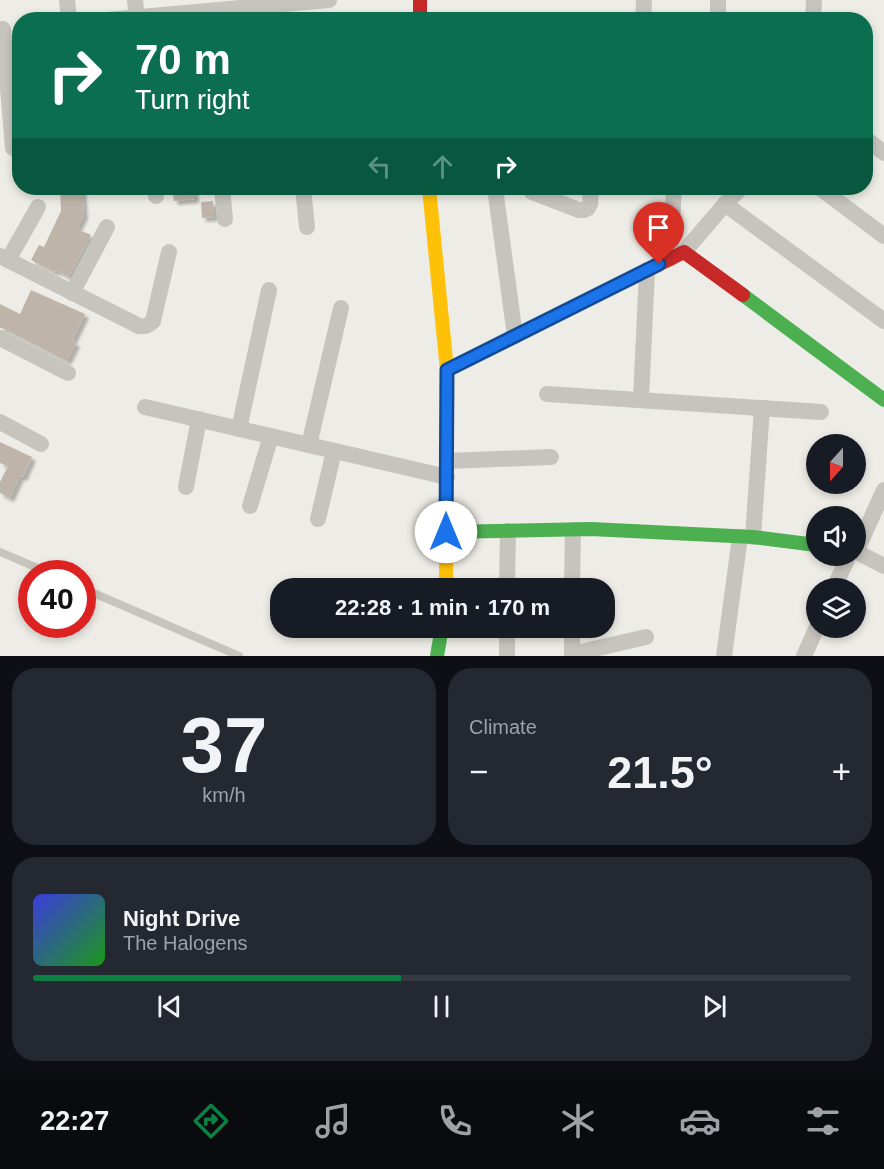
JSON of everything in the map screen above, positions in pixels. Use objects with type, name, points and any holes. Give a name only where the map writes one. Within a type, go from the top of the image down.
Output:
[{"type":"street","points":[[137,12],[287,8],[329,0]]},
{"type":"street","points":[[7,28],[12,128]]},
{"type":"street","points":[[223,195],[225,219]]},
{"type":"street","points":[[304,195],[307,227]]},
{"type":"street","points":[[430,195],[447,370],[446,578]]},
{"type":"street","points":[[496,195],[515,336]]},
{"type":"street","points":[[540,195],[579,210],[588,208],[591,195]]},
{"type":"street","points":[[674,195],[677,255]]},
{"type":"street","points":[[447,370],[677,255],[734,195]]},
{"type":"street","points":[[829,195],[884,236]]},
{"type":"street","points":[[725,204],[884,321]]},
{"type":"street","points":[[38,207],[4,258],[139,326],[144,327],[153,321],[169,252]]},
{"type":"street","points":[[72,293],[107,227]]},
{"type":"street","points":[[677,255],[884,400]]},
{"type":"street","points":[[641,400],[647,270]]},
{"type":"street","points":[[238,429],[269,290]]},
{"type":"street","points":[[309,445],[341,308]]},
{"type":"street","points":[[0,338],[68,373]]},
{"type":"street","points":[[547,394],[821,412]]},
{"type":"street","points":[[145,407],[334,451],[447,470],[551,457]]},
{"type":"street","points":[[724,656],[746,537],[762,408]]},
{"type":"street","points":[[186,487],[199,419]]},
{"type":"street","points":[[0,422],[41,444]]},
{"type":"street","points":[[250,506],[271,436]]},
{"type":"street","points":[[318,519],[334,451]]},
{"type":"street","points":[[866,528],[884,490]]},
{"type":"street","points":[[446,532],[591,529],[746,537],[806,544]]},
{"type":"street","points":[[572,578],[573,530]]},
{"type":"street","points":[[507,578],[508,531]]},
{"type":"street","points":[[866,558],[884,566]]},
{"type":"street","points":[[572,638],[572,655],[646,637]]},
{"type":"street","points":[[437,656],[440,638]]},
{"type":"street","points":[[507,638],[507,656]]},
{"type":"street","points":[[804,656],[812,638]]},
{"type":"lane","points":[[0,552],[19,560]]},
{"type":"lane","points":[[96,594],[239,656]]},
{"type":"building","points":[[60,195],[83,195],[84,215],[77,229],[91,235],[69,277],[31,260],[39,245],[44,247],[61,211]]},
{"type":"building","points":[[173,195],[195,195],[195,199],[174,201]]},
{"type":"building","points":[[213,201],[214,217],[202,218],[201,202]]},
{"type":"building","points":[[31,290],[85,314],[72,341],[76,343],[67,361],[0,328],[0,304],[20,314]]},
{"type":"building","points":[[0,442],[32,457],[10,498],[0,493],[0,482],[8,466],[0,463]]},
{"type":"traffic: fast","points":[[743,295],[884,400]]},
{"type":"traffic: fast","points":[[446,532],[591,529],[753,537],[806,544]]},
{"type":"traffic: fast","points":[[437,656],[440,638]]},
{"type":"traffic: slow","points":[[430,195],[447,370],[446,578]]},
{"type":"traffic: slow","points":[[447,370],[611,288]]},
{"type":"traffic: jam","points":[[420,0],[420,12]]},
{"type":"traffic: jam","points":[[611,288],[684,252],[743,295]]},
{"type":"route","points":[[446,532],[447,370],[659,264]]}]
